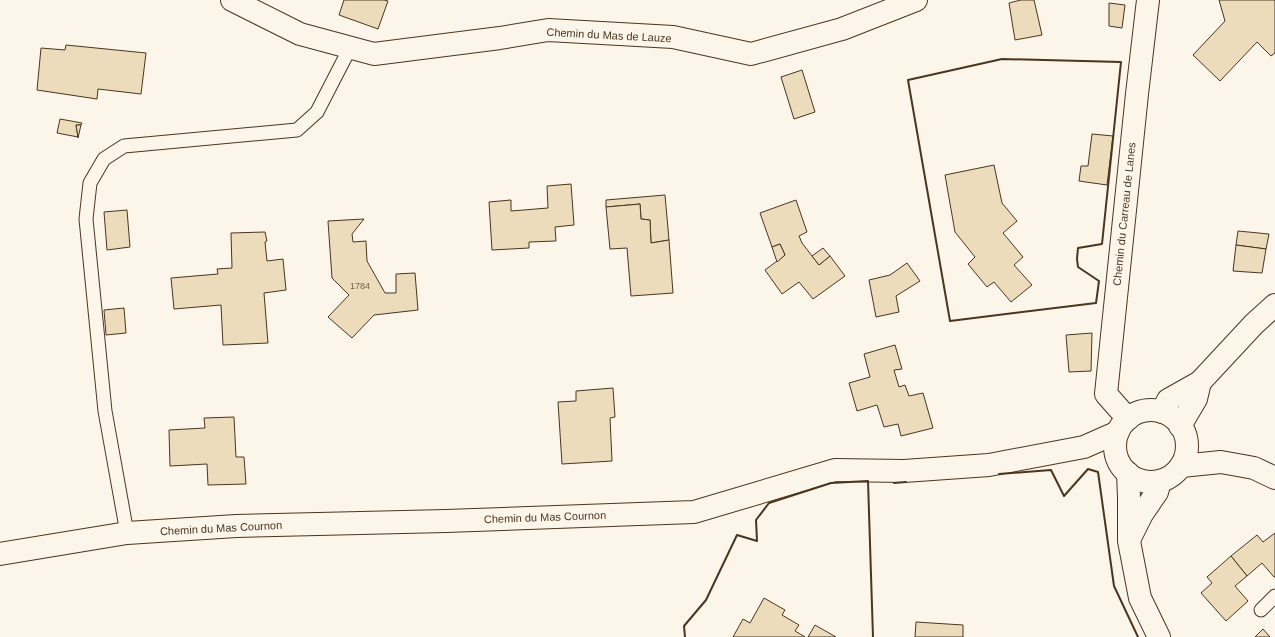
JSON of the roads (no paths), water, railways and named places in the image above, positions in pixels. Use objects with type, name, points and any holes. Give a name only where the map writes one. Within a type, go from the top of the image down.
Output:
[{"type":"street","name":"Chemin du Mas de Lauze","points":[[232,0],[300,34],[374,54],[500,38],[548,30],[673,37],[752,54],[842,29],[916,0]]},
{"type":"street","name":"Chemin du Carreau de Lanes","points":[[1123,425],[1106,394],[1148,0]]},
{"type":"street","points":[[1162,412],[1168,400],[1200,382],[1254,324],[1275,306]]},
{"type":"street","points":[[1084,447],[1123,468],[1138,479],[1149,482],[1169,478],[1176,473],[1186,456],[1187,446],[1183,430],[1196,399],[1200,382]]},
{"type":"street","points":[[1158,637],[1140,598],[1128,541],[1129,498],[1123,468],[1116,452],[1116,442],[1123,425],[1138,413],[1150,411],[1162,412],[1172,418],[1183,430],[1221,462]]},
{"type":"street","name":"Chemin du Mas Cournon","points":[[0,554],[127,533],[236,526],[446,521],[694,512],[835,470],[904,471],[989,466],[1084,447],[1123,425]]},
{"type":"street","points":[[1181,466],[1221,462],[1254,468],[1275,478]]},
{"type":"street","points":[[1128,541],[1142,514],[1157,492],[1160,481]]},
{"type":"lane","points":[[127,533],[105,411],[86,219],[90,183],[104,159],[124,146],[297,130],[317,112],[350,48]]},
{"type":"lane","points":[[1261,610],[1275,596]]}]
